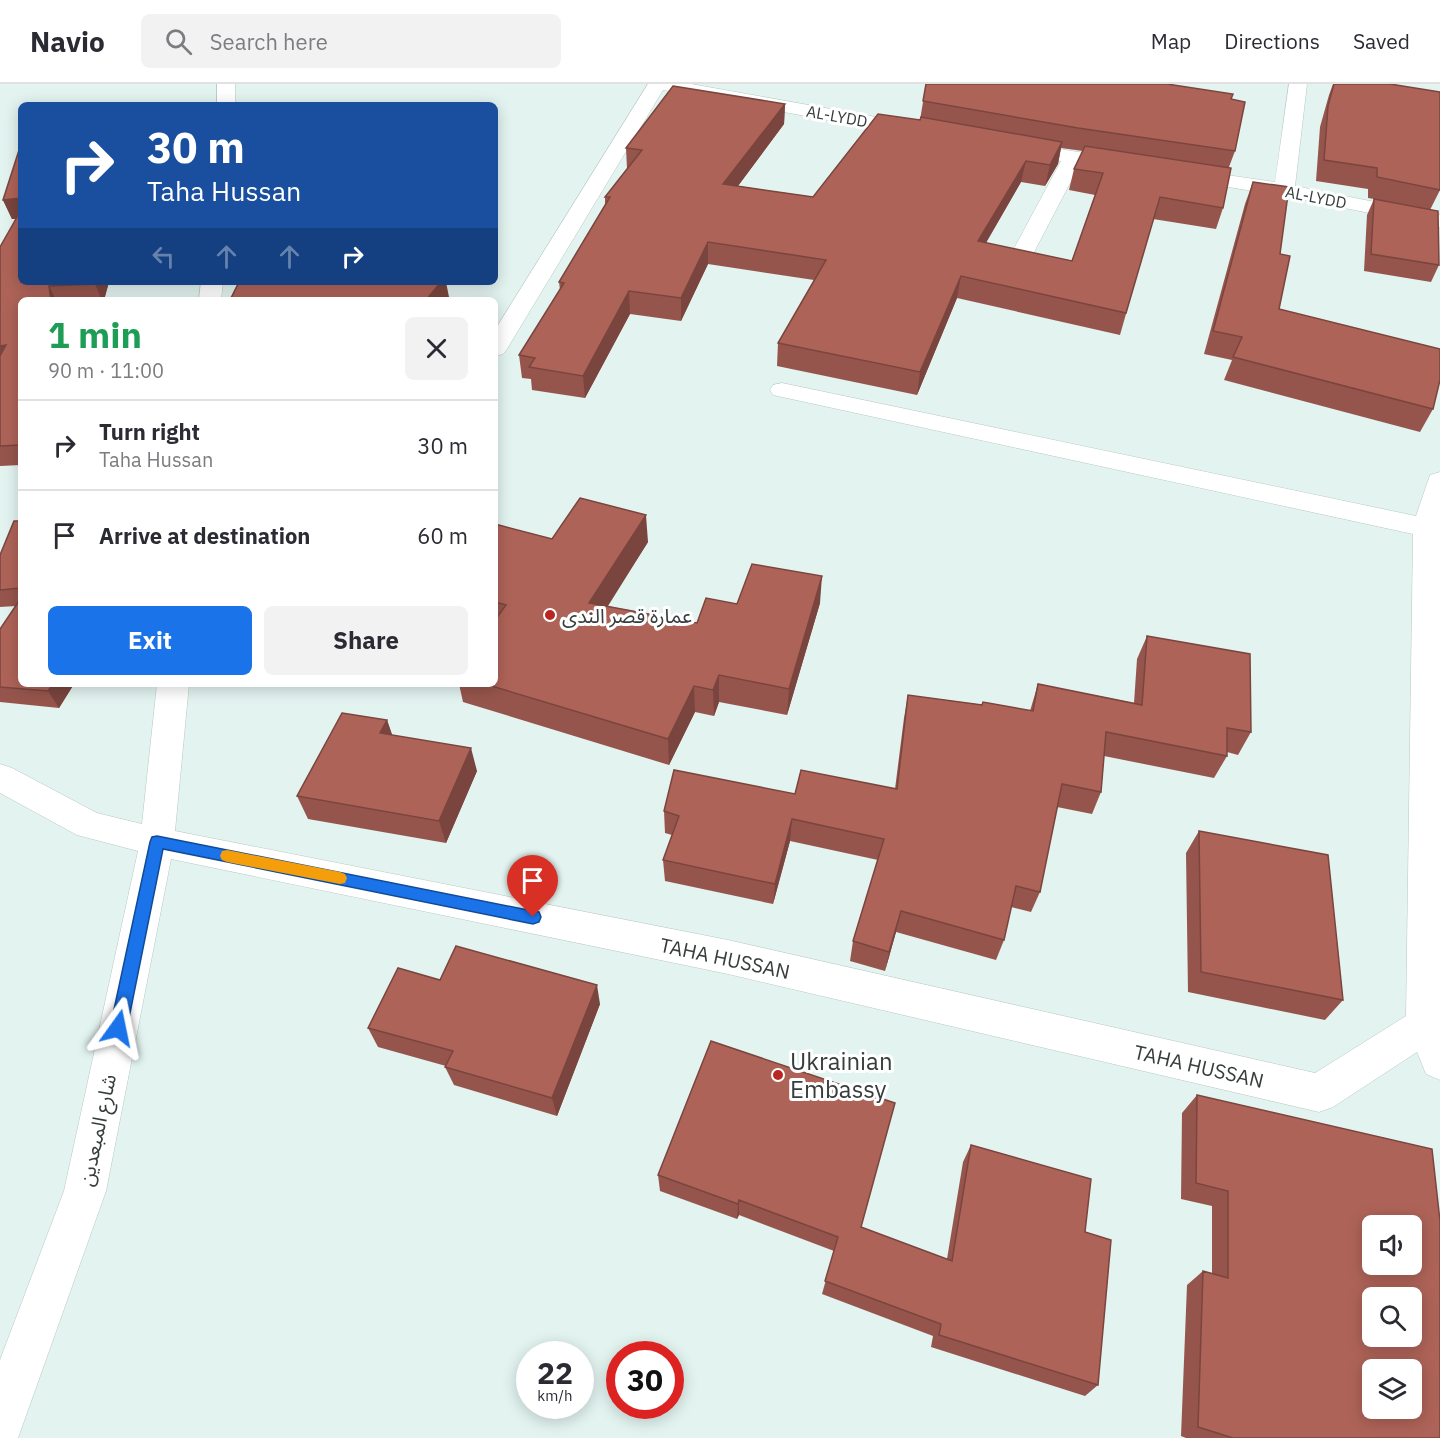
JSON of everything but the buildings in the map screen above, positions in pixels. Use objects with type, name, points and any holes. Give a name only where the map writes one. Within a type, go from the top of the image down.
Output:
[{"type":"street","points":[[226,84],[226,102]]},
{"type":"street","points":[[498,344],[658,84]]},
{"type":"street","name":"AL-LYDD","points":[[658,84],[935,133]]},
{"type":"street","points":[[1284,190],[1298,84]]},
{"type":"street","points":[[992,143],[1143,168]]},
{"type":"street","points":[[1021,256],[1073,158]]},
{"type":"street","name":"AL-LYDD","points":[[1167,172],[1284,190],[1440,221]]},
{"type":"street","points":[[782,390],[1427,528]]},
{"type":"street","points":[[1440,481],[1427,528],[1433,1022],[1440,1061]]},
{"type":"street","name":"شارع المبعدين","points":[[0,1423],[85,1191],[157,842],[173,687]]},
{"type":"street","name":"TAHA HUSSAN","points":[[0,777],[89,825],[157,842],[728,957],[1319,1093],[1433,1022]]},
{"type":"slow traffic","points":[[227,856],[340,878]]},
{"type":"place","name":"عمارة قصر الندى","points":[[550,615]]},
{"type":"place","name":"Ukrainian Embassy","points":[[778,1075]]},
{"type":"route","points":[[118,1028],[157,842],[533,917]]}]
